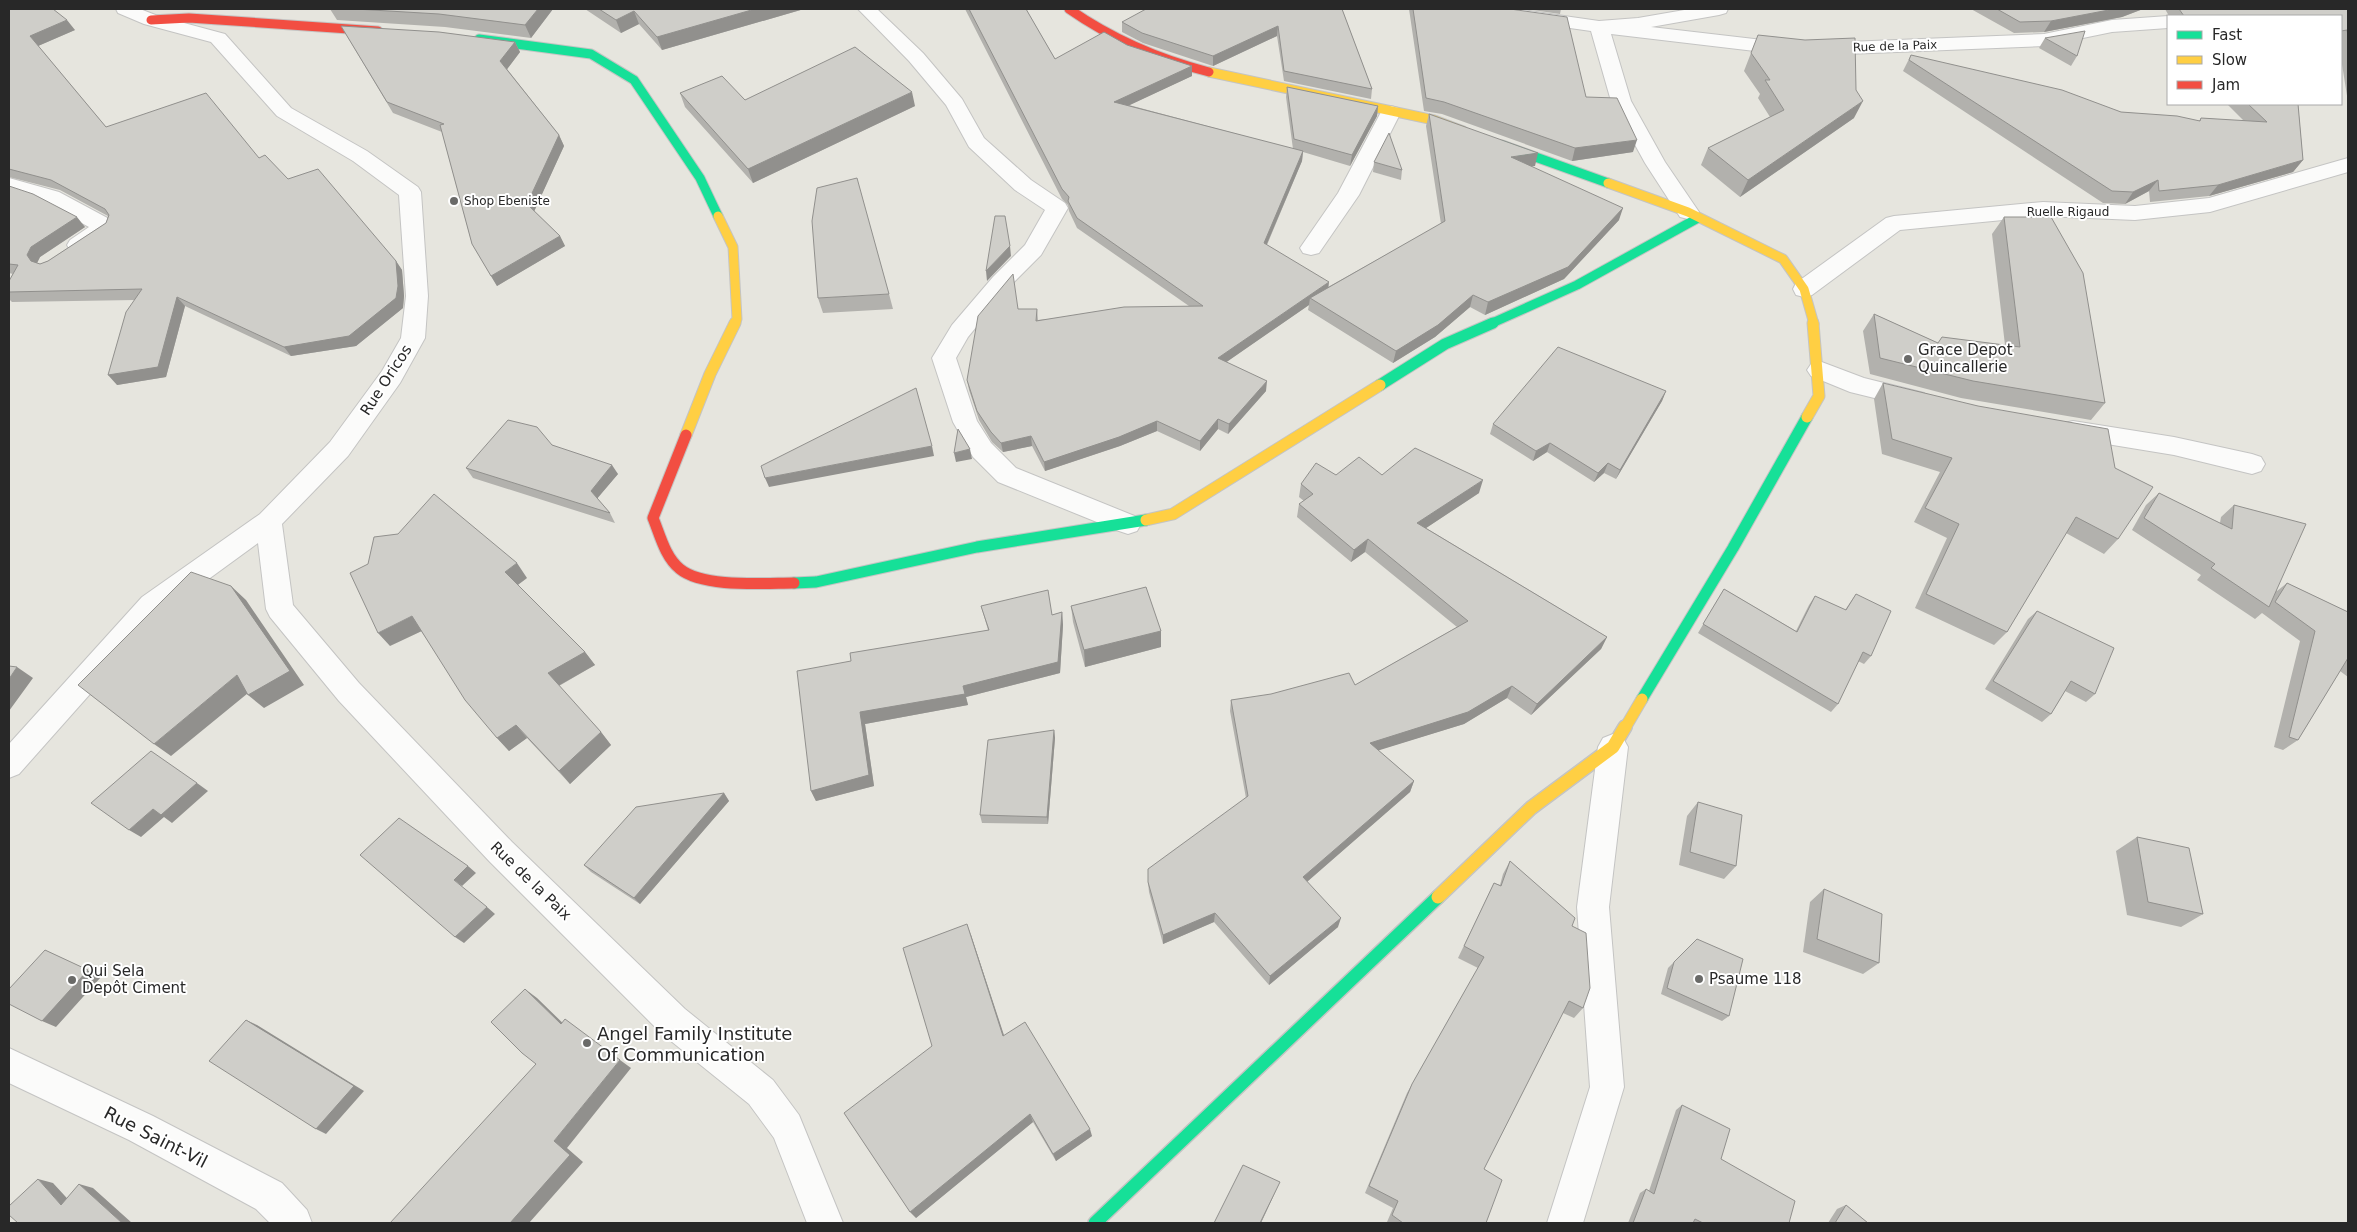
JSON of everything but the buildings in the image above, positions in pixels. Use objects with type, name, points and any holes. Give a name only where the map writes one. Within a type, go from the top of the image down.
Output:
[{"type":"street","name":"Rue Oricos","points":[[9,765],[152,606],[269,521],[339,448],[391,377],[412,338],[416,296],[410,192],[360,156],[284,112],[218,38],[151,20],[125,9]]},
{"type":"street","points":[[867,9],[916,57],[956,103],[976,142],[1024,184],[1056,208],[1033,250],[1001,282],[960,331],[944,358],[965,422],[982,450],[1007,475],[1128,524]]},
{"type":"street","points":[[1069,9],[1085,22],[1135,49],[1212,74],[1434,120],[1470,134]]},
{"type":"street","name":"Rue de la Paix","points":[[1504,9],[1506,13],[1599,27],[1797,50],[2044,40],[2112,26],[2167,22]]},
{"type":"street","points":[[1693,215],[1654,164],[1620,101],[1599,27],[1638,24],[1719,9]]},
{"type":"street","points":[[151,20],[189,18],[386,31]]},
{"type":"street","points":[[465,38],[591,54],[634,80],[700,178],[733,247],[736,319],[710,374],[653,518],[665,547],[680,570],[694,577],[719,582],[755,584],[816,582],[978,547],[1128,524],[1174,514],[1445,344],[1577,285],[1693,215]]},
{"type":"street","points":[[1311,248],[1348,195],[1391,112]]},
{"type":"street","points":[[1095,1223],[1531,808],[1613,746],[1733,548],[1819,396],[1819,370],[1813,316],[1804,289],[1783,259],[1693,215],[1489,140]]},
{"type":"street","name":"Ruelle Rigaud","points":[[1804,289],[1894,223],[2042,209],[2135,213],[2210,205],[2348,164]]},
{"type":"street","points":[[9,185],[51,197],[105,226],[57,259]]},
{"type":"street","points":[[1819,370],[1859,386],[1941,405]]},
{"type":"street","points":[[2047,426],[2174,446],[2252,464]]},
{"type":"street","name":"Rue de la Paix","points":[[269,521],[280,609],[349,692],[501,852],[660,1005],[673,1021],[761,1092],[787,1128],[825,1223]]},
{"type":"street","points":[[1565,1223],[1607,1087],[1593,907],[1613,746]]},
{"type":"street","name":"Rue Saint-Vil","points":[[9,1064],[141,1128],[269,1196],[294,1223]]},
{"type":"traffic: fast","points":[[479,39],[591,54],[634,80],[700,178],[718,216]]},
{"type":"traffic: fast","points":[[1502,145],[1608,183]]},
{"type":"traffic: fast","points":[[1380,385],[1445,344],[1577,285],[1698,218]]},
{"type":"traffic: fast","points":[[1642,699],[1733,548],[1807,417]]},
{"type":"traffic: fast","points":[[794,583],[816,582],[977,547],[1146,520]]},
{"type":"traffic: fast","points":[[1095,1223],[1438,897]]},
{"type":"traffic: slow","points":[[1209,72],[1434,120],[1463,131]]},
{"type":"traffic: slow","points":[[1608,183],[1688,212],[1783,259],[1804,289],[1813,316],[1819,396],[1807,417]]},
{"type":"traffic: slow","points":[[686,435],[710,374],[737,319],[733,247],[718,216]]},
{"type":"traffic: slow","points":[[1146,520],[1173,514],[1380,385]]},
{"type":"traffic: slow","points":[[1438,897],[1531,808],[1613,747],[1642,699]]},
{"type":"traffic: jam","points":[[1069,9],[1102,30],[1136,48],[1209,72]]},
{"type":"traffic: jam","points":[[151,20],[189,18],[378,31]]},
{"type":"traffic: jam","points":[[686,435],[653,518],[664,545],[675,564],[689,574],[701,578],[752,583],[794,583]]},
{"type":"place","name":"Shop Ebeniste","points":[[454,201]]},
{"type":"place","name":"Grace Depot Quincallerie","points":[[1908,359]]},
{"type":"place","name":"Psaume 118","points":[[1699,979]]},
{"type":"place","name":"Qui Sela Depôt Ciment","points":[[72,980]]},
{"type":"place","name":"Angel Family Institute Of Communication","points":[[587,1043]]}]
